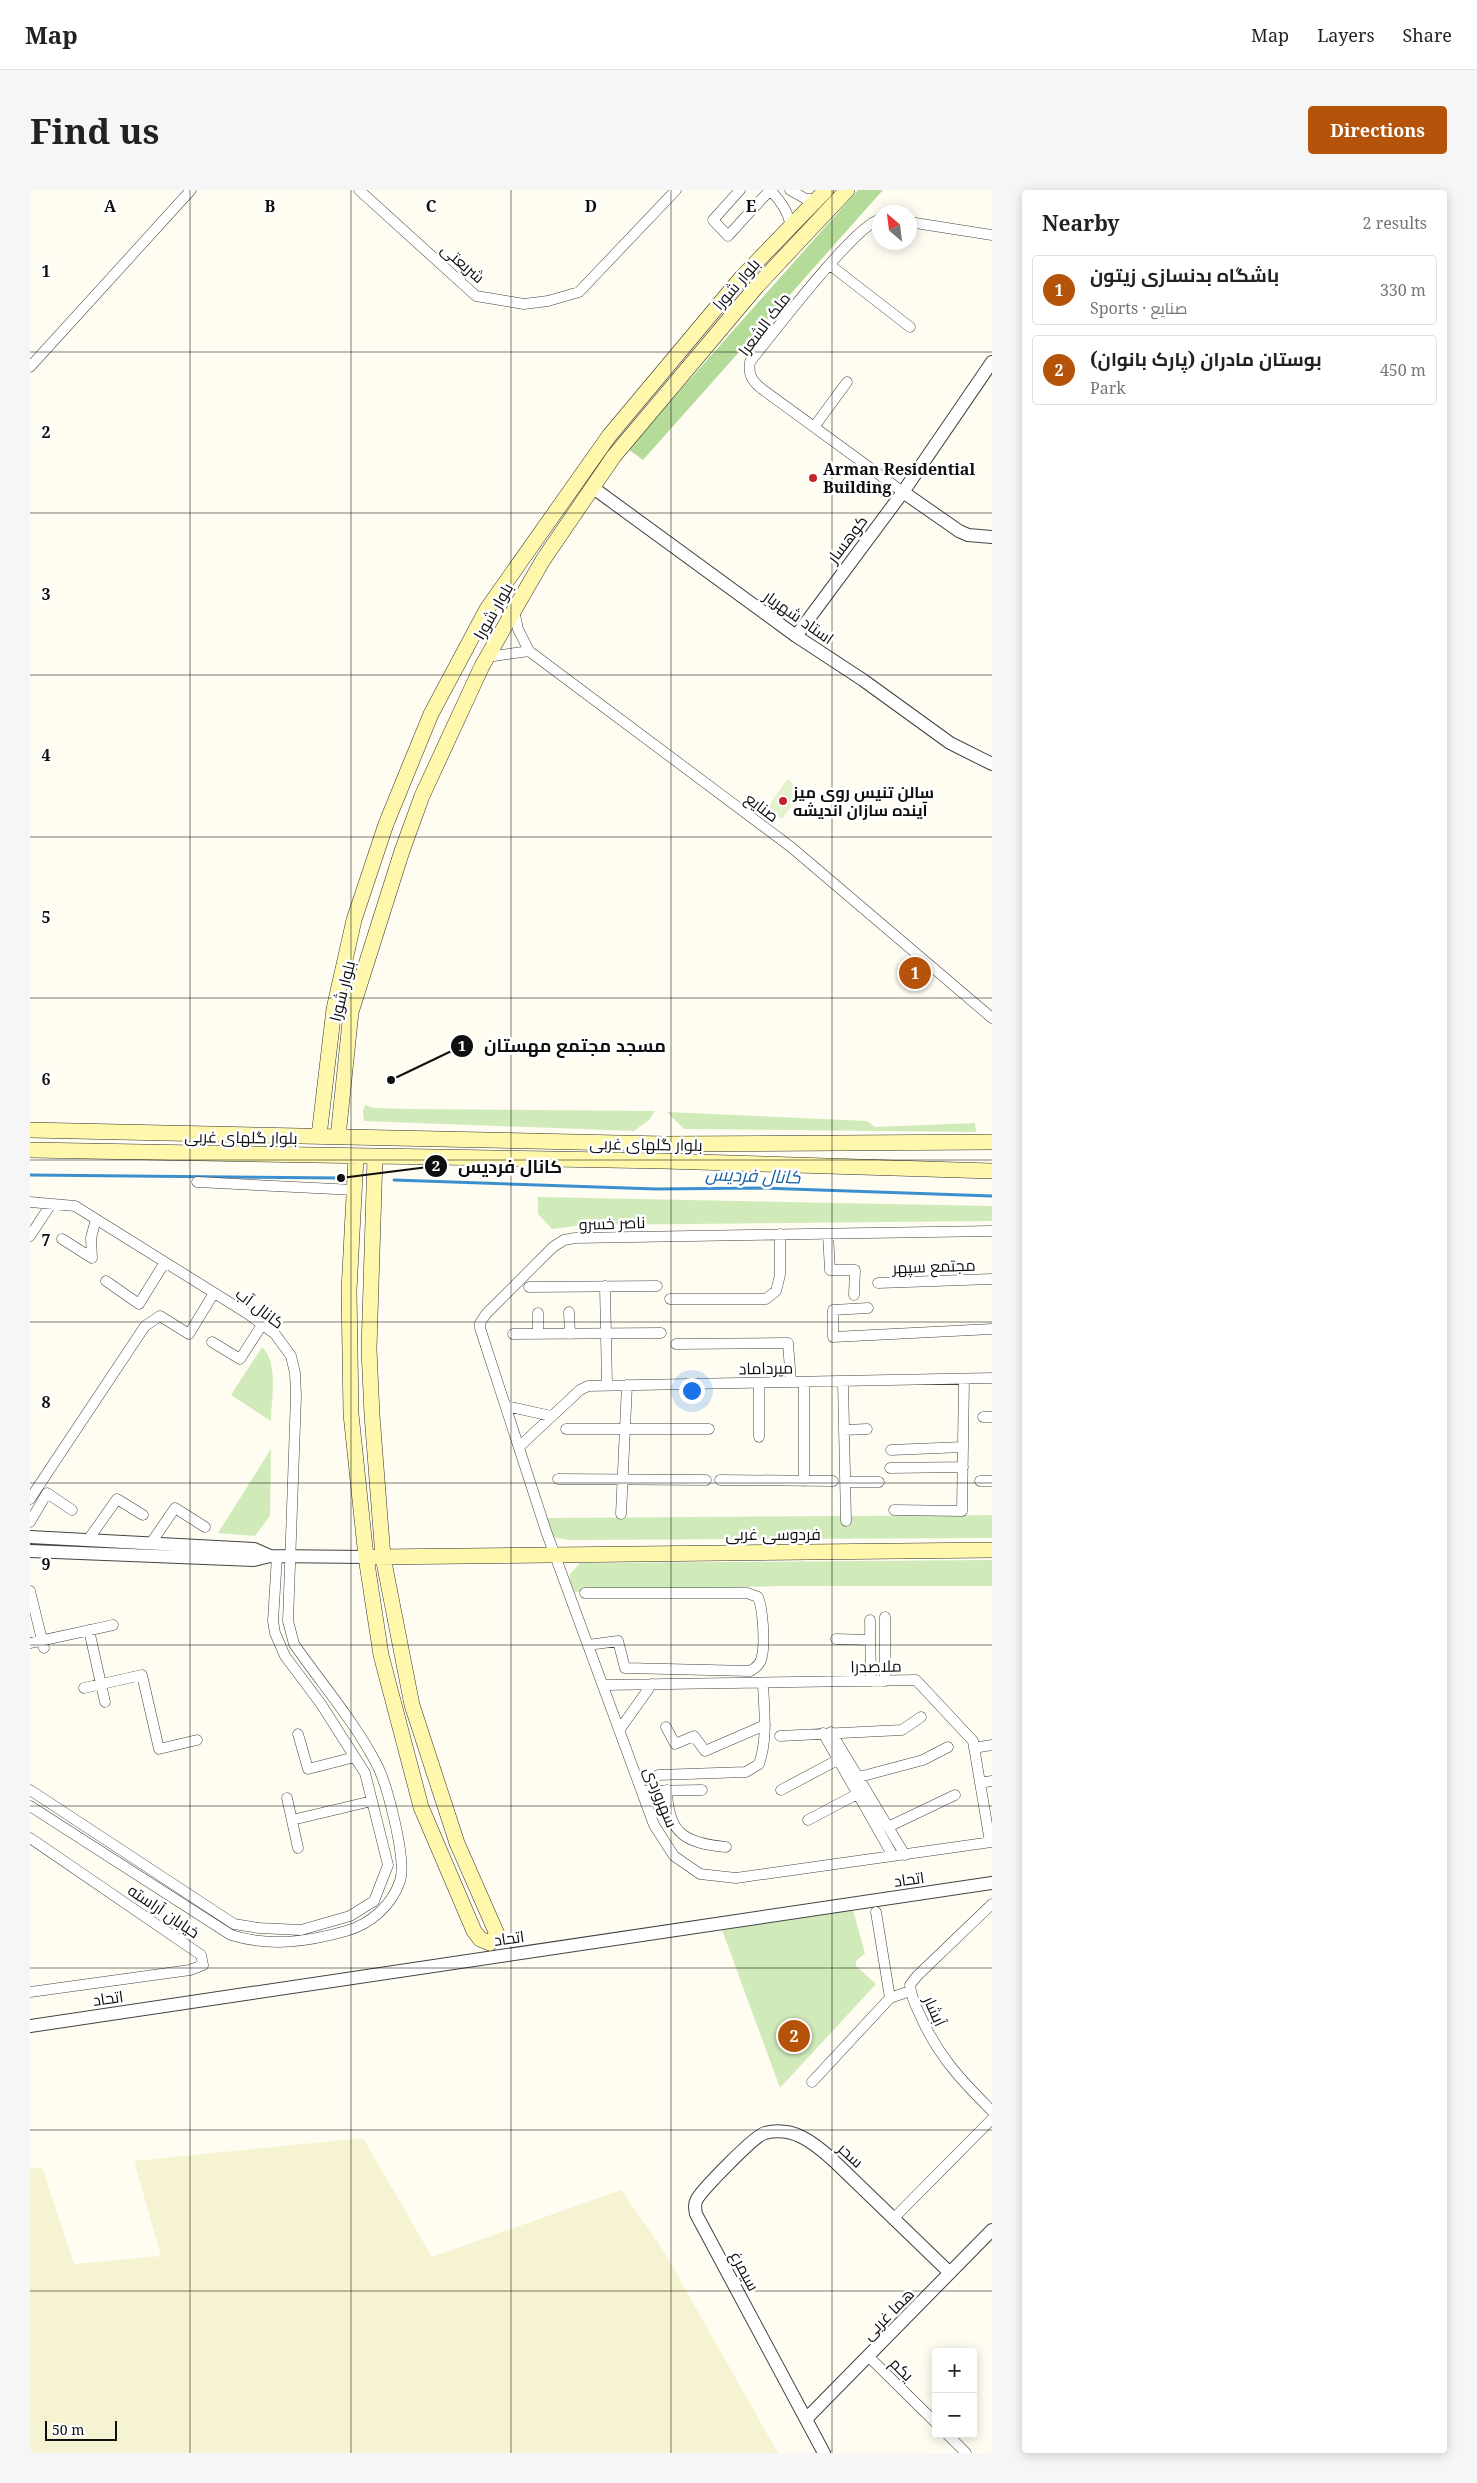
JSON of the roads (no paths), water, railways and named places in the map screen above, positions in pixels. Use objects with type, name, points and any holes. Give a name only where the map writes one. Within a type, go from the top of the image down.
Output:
[{"type":"main road","name":"بلوار شورا","points":[[338,1137],[354,1003],[402,851],[422,796],[450,731],[486,657],[513,609],[592,486],[635,429],[757,286],[847,190]]},
{"type":"main road","name":"بلوار شورا","points":[[319,1136],[334,1009],[354,920],[386,824],[431,714],[487,609],[604,443],[742,277],[821,195]]},
{"type":"main road","name":"بلوار گلهای غربی","points":[[30,1130],[664,1144],[992,1142]]},
{"type":"main road","points":[[162,1153],[156,1150],[154,1145],[155,1139],[164,1133]]},
{"type":"main road","points":[[521,1141],[529,1150],[523,1159]]},
{"type":"main road","name":"بلوار گلهای غربی","points":[[30,1150],[523,1159],[992,1171]]},
{"type":"main road","points":[[356,1157],[349,1291],[351,1414],[366,1557],[381,1655],[421,1807],[474,1931],[480,1939],[490,1943],[497,1934],[494,1923],[457,1843],[412,1705],[383,1557],[369,1349],[375,1157]]},
{"type":"main road","points":[[355,1190],[365,1185],[370,1187],[373,1192]]},
{"type":"main road","name":"فردوسی غربی","points":[[366,1557],[992,1550]]},
{"type":"street","points":[[30,367],[191,190]]},
{"type":"street","name":"شریعتی","points":[[359,190],[476,296],[524,304],[548,301],[579,292],[676,190]]},
{"type":"street","points":[[740,190],[713,220],[728,236],[770,190],[781,201],[790,218],[790,227]]},
{"type":"street","points":[[790,190],[806,199],[821,195]]},
{"type":"street","points":[[917,223],[992,235]]},
{"type":"street","name":"ملک الشعرا","points":[[872,224],[864,228],[830,266],[750,362],[748,372],[754,382],[762,389],[903,492]]},
{"type":"street","points":[[830,266],[910,327]]},
{"type":"street","name":"کوهسار","points":[[796,636],[903,492],[992,362]]},
{"type":"street","points":[[814,427],[847,382]]},
{"type":"street","name":"استاد شهریار","points":[[592,486],[796,636],[862,680],[950,743],[992,764]]},
{"type":"street","points":[[903,492],[959,531],[980,537],[992,537]]},
{"type":"street","points":[[486,657],[529,651],[518,629],[513,609]]},
{"type":"street","name":"صنایع","points":[[529,651],[791,847],[992,1018]]},
{"type":"street","points":[[197,1182],[355,1190]]},
{"type":"street","name":"کانال آب","points":[[30,1202],[75,1206],[214,1293],[275,1334],[290,1356],[295,1373],[288,1621],[294,1644],[364,1742],[377,1765],[392,1810],[400,1854],[401,1879],[391,1901],[372,1918],[351,1930],[298,1942],[274,1944],[251,1941],[231,1935],[30,1806]]},
{"type":"street","points":[[30,1236],[52,1204]]},
{"type":"street","points":[[62,1239],[92,1258],[91,1238],[96,1219]]},
{"type":"street","name":"ناصر خسرو","points":[[554,1554],[520,1446],[481,1333],[480,1324],[486,1314],[553,1247],[564,1240],[575,1238],[992,1231]]},
{"type":"street","points":[[670,1299],[766,1299],[776,1292],[780,1275],[780,1234]]},
{"type":"street","points":[[828,1234],[830,1270],[854,1270],[854,1295]]},
{"type":"street","points":[[106,1281],[139,1304],[165,1262]]},
{"type":"street","name":"مجتمع سپهر","points":[[878,1284],[992,1279]]},
{"type":"street","points":[[605,1286],[607,1385]]},
{"type":"street","points":[[529,1287],[657,1286]]},
{"type":"street","points":[[30,1499],[145,1326],[160,1316],[189,1334],[214,1293]]},
{"type":"street","points":[[868,1308],[832,1310],[833,1337],[992,1329]]},
{"type":"street","points":[[569,1312],[570,1334]]},
{"type":"street","points":[[538,1313],[538,1334]]},
{"type":"street","points":[[212,1342],[240,1359],[262,1325]]},
{"type":"street","points":[[513,1334],[660,1333]]},
{"type":"street","points":[[676,1344],[788,1342],[791,1382]]},
{"type":"street","name":"میرداماد","points":[[520,1446],[580,1390],[588,1386],[992,1378]]},
{"type":"street","points":[[894,1510],[962,1511],[964,1379]]},
{"type":"street","points":[[843,1381],[846,1521]]},
{"type":"street","points":[[804,1382],[804,1481]]},
{"type":"street","points":[[759,1383],[759,1437]]},
{"type":"street","points":[[621,1514],[626,1385]]},
{"type":"street","points":[[506,1406],[551,1416]]},
{"type":"street","points":[[566,1430],[709,1429]]},
{"type":"street","points":[[844,1430],[867,1429]]},
{"type":"street","points":[[891,1450],[963,1447]]},
{"type":"street","points":[[890,1468],[963,1467]]},
{"type":"street","points":[[558,1479],[706,1480]]},
{"type":"street","points":[[720,1480],[834,1481]]},
{"type":"street","points":[[980,1481],[992,1481]]},
{"type":"street","points":[[846,1482],[879,1482]]},
{"type":"street","points":[[30,1522],[47,1493],[72,1510]]},
{"type":"street","points":[[88,1540],[116,1499],[143,1515]]},
{"type":"street","points":[[151,1544],[174,1508],[205,1527]]},
{"type":"street","points":[[30,1536],[254,1549],[274,1556]]},
{"type":"street","points":[[30,1552],[254,1560],[274,1556],[366,1557]]},
{"type":"street","name":"سهروردی","points":[[554,1554],[662,1840],[674,1856],[700,1874],[736,1878],[991,1842]]},
{"type":"street","points":[[30,1790],[234,1924],[260,1928],[300,1930],[350,1916],[374,1901],[388,1864],[365,1772],[321,1704],[285,1656],[279,1644],[273,1622],[274,1556]]},
{"type":"street","points":[[30,1591],[43,1644]]},
{"type":"street","points":[[585,1593],[747,1593],[758,1597],[761,1605],[762,1657],[758,1666],[750,1671],[625,1668],[618,1641],[588,1645]]},
{"type":"street","points":[[884,1616],[885,1681]]},
{"type":"street","points":[[870,1620],[871,1681]]},
{"type":"street","points":[[30,1643],[43,1644],[113,1625]]},
{"type":"street","points":[[89,1630],[105,1702]]},
{"type":"street","points":[[836,1639],[870,1640]]},
{"type":"street","points":[[84,1688],[142,1675],[159,1749],[197,1740]]},
{"type":"street","name":"ملاصدرا","points":[[604,1685],[916,1680],[972,1741],[980,1783],[987,1798],[991,1842]]},
{"type":"street","points":[[658,1775],[746,1772],[759,1764],[763,1753],[765,1725],[762,1683]]},
{"type":"street","points":[[620,1730],[652,1684]]},
{"type":"street","points":[[780,1736],[902,1730],[921,1717]]},
{"type":"street","points":[[666,1727],[675,1744],[694,1736],[705,1751],[765,1725]]},
{"type":"street","points":[[827,1733],[862,1792],[894,1856]]},
{"type":"street","points":[[298,1734],[308,1769],[355,1757]]},
{"type":"street","points":[[974,1748],[992,1745]]},
{"type":"street","points":[[858,1778],[923,1760],[948,1747]]},
{"type":"street","points":[[842,1758],[858,1778],[862,1792],[888,1827],[905,1855]]},
{"type":"street","points":[[781,1790],[842,1758]]},
{"type":"street","points":[[980,1783],[992,1781]]},
{"type":"street","points":[[642,1790],[702,1790]]},
{"type":"street","points":[[668,1790],[668,1807],[672,1823],[682,1836],[697,1844],[726,1848]]},
{"type":"street","points":[[808,1820],[862,1792]]},
{"type":"street","points":[[888,1827],[955,1795]]},
{"type":"street","points":[[287,1798],[298,1848]]},
{"type":"street","points":[[292,1820],[372,1801]]},
{"type":"street","name":"خیابان آراسته","points":[[30,1838],[201,1954],[203,1965],[190,1970],[30,1992]]},
{"type":"street","name":"اتحاد","points":[[30,2026],[992,1883]]},
{"type":"street","name":"آبشار","points":[[992,1904],[910,1985],[910,1991],[937,2051],[951,2070],[992,2111]]},
{"type":"street","points":[[876,1912],[890,1998]]},
{"type":"street","points":[[812,2082],[890,1998],[910,1991]]},
{"type":"street","points":[[894,2218],[992,2119]]},
{"type":"street","name":"سحر","points":[[777,2132],[799,2135],[816,2145],[950,2273]]},
{"type":"street","name":"سیمرغ","points":[[777,2132],[757,2136],[697,2200],[694,2206],[696,2214],[824,2453]]},
{"type":"street","name":"هما غربی","points":[[806,2419],[991,2233]]},
{"type":"street","name":"یکم","points":[[868,2356],[932,2419]]},
{"type":"street","points":[[951,2438],[966,2453]]},
{"type":"waterway","name":"کانال فردیس","points":[[30,1175],[341,1178]]},
{"type":"waterway","name":"کانال فردیس","points":[[394,1180],[656,1189],[760,1188],[992,1196]]},
{"type":"place","name":"Arman Residential Building","points":[[813,478]]},
{"type":"place","name":"سالن تنیس روی میز آینده سازان اندیشه","points":[[783,801]]},
{"type":"place","name":"باشگاه بدنسازی زیتون","points":[[915,973]]},
{"type":"place","name":"مسجد مجتمع مهستان","points":[[391,1080]]},
{"type":"place","name":"کانال فردیس","points":[[341,1178]]},
{"type":"place","name":"بوستان مادران (پارک بانوان)","points":[[794,2036]]}]
